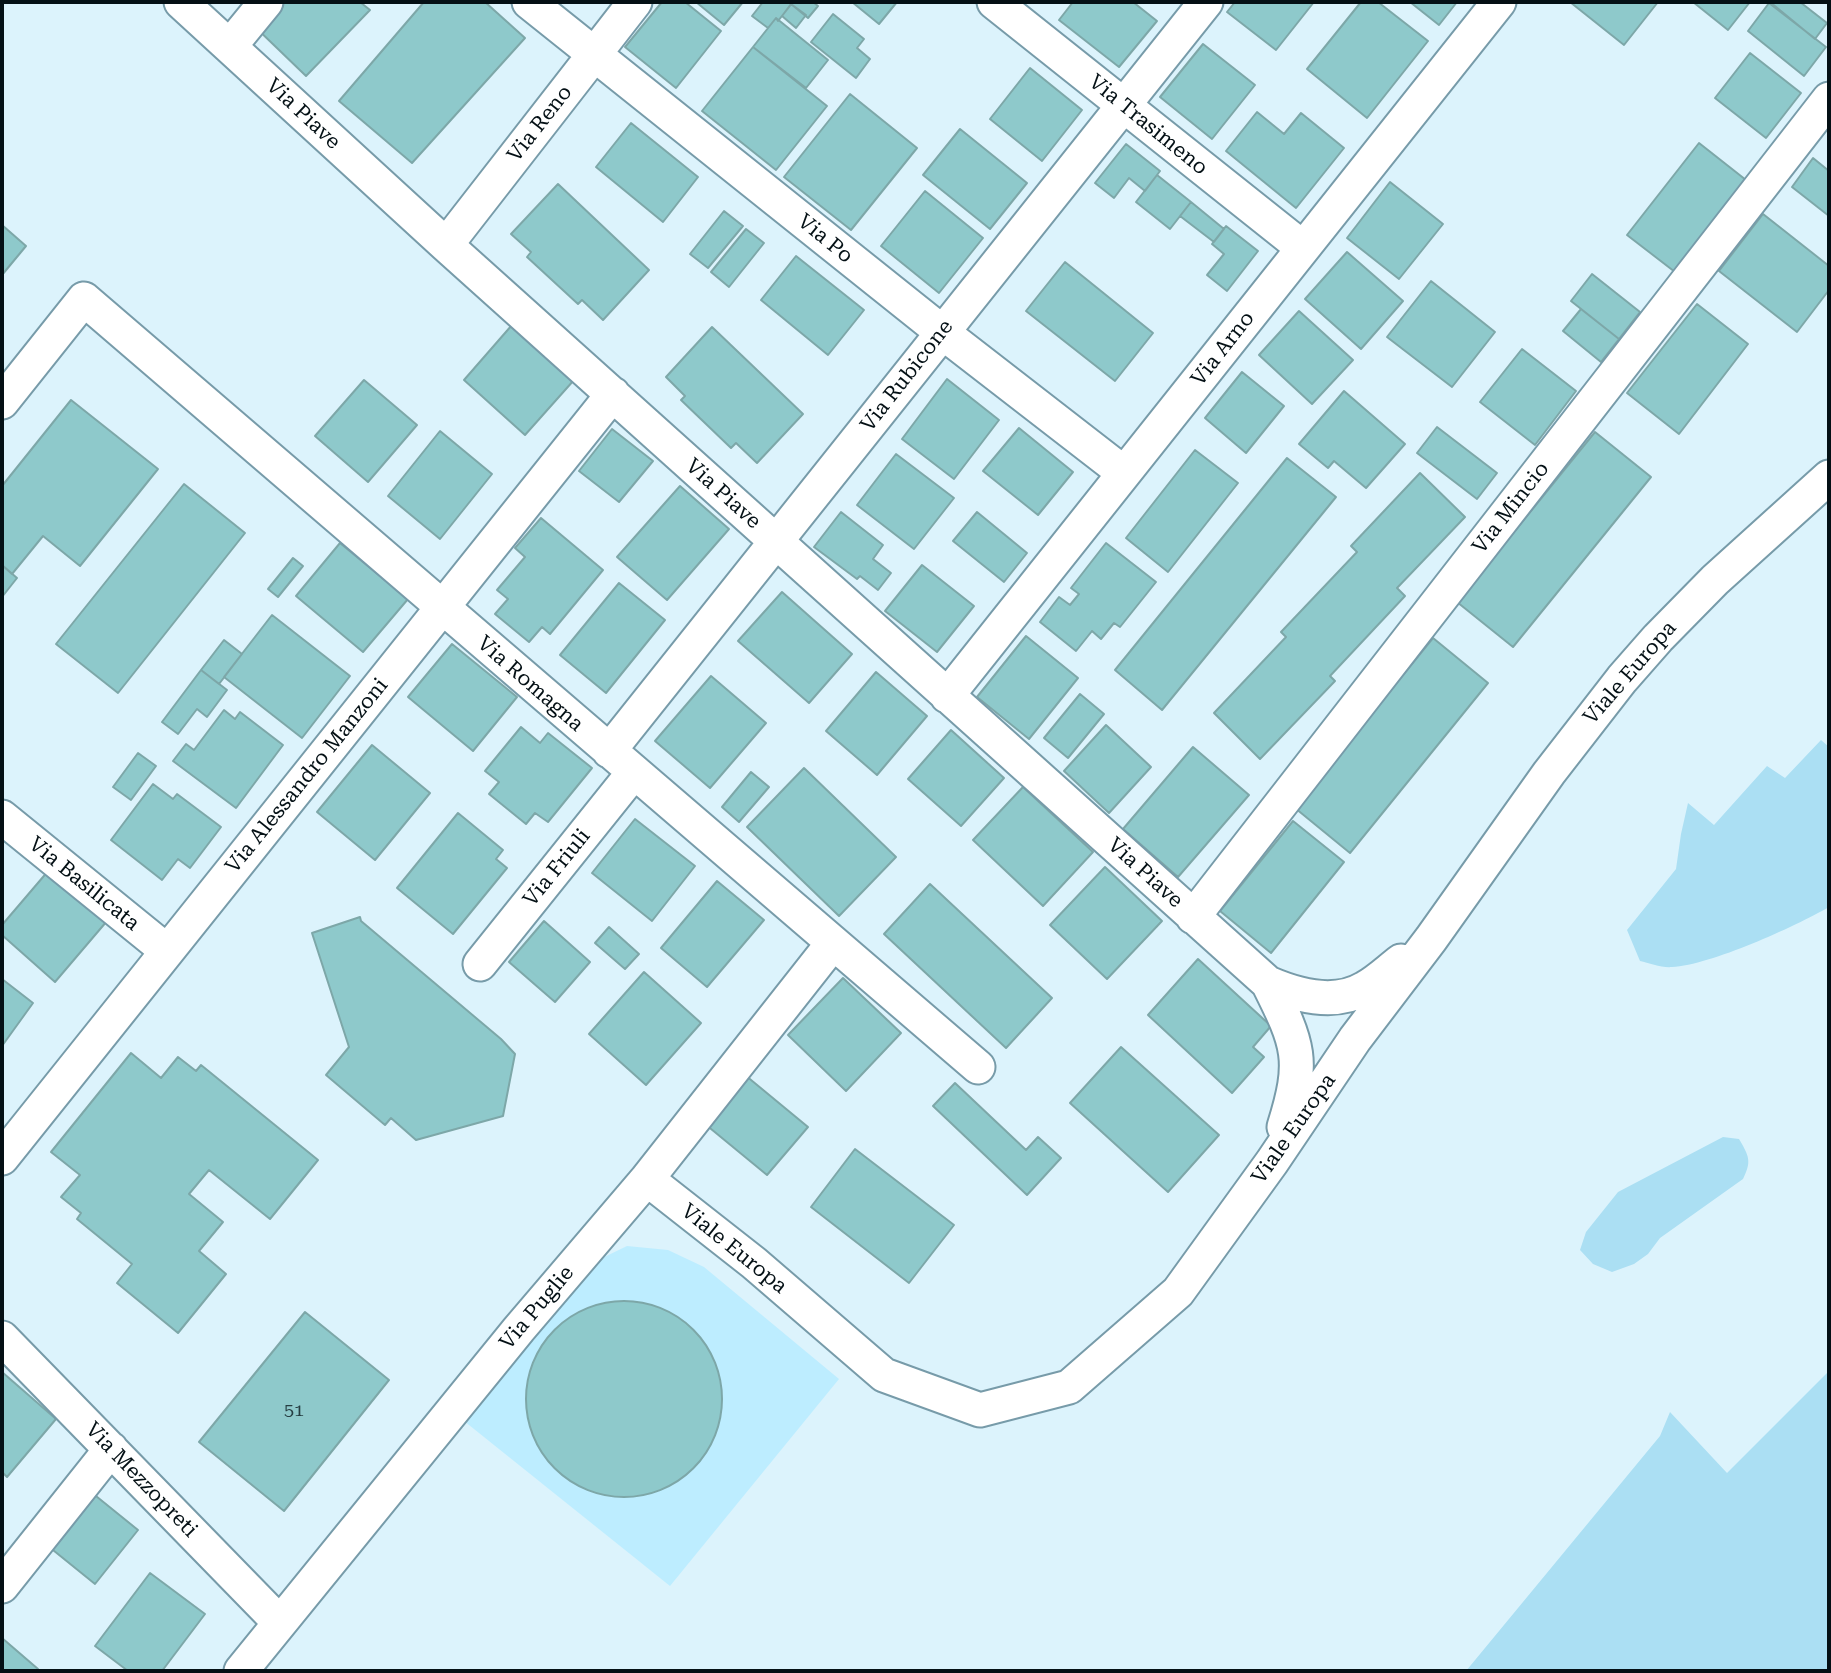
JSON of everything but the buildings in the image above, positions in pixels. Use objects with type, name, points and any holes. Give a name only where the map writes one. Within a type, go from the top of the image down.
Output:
[{"type":"street","name":"Via Piave","points":[[181,2],[446,246],[1268,983],[1293,994],[1320,998],[1342,997],[1364,989],[1431,939]]},
{"type":"street","points":[[230,46],[267,2]]},
{"type":"street","name":"Via Po","points":[[529,2],[942,332],[1124,473]]},
{"type":"street","name":"Via Reno","points":[[446,246],[635,2]]},
{"type":"street","name":"Via Trasimeno","points":[[994,2],[1303,248]]},
{"type":"street","name":"Via Rubicone","points":[[622,762],[776,542],[1206,2]]},
{"type":"street","name":"Via Arno","points":[[947,696],[1499,2]]},
{"type":"street","name":"Via Mincio","points":[[1193,917],[1829,99]]},
{"type":"street","name":"Via Romagna","points":[[2,402],[84,299],[978,1067]]},
{"type":"street","name":"Via Alessandro Manzoni","points":[[2,1158],[613,394]]},
{"type":"street","name":"Viale Europa","points":[[647,1179],[754,1263],[884,1375],[980,1410],[1069,1387],[1178,1292],[1272,1162],[1355,1039],[1431,939],[1549,773],[1634,665],[1715,580],[1829,477]]},
{"type":"street","name":"Via Friuli","points":[[480,964],[622,762]]},
{"type":"street","name":"Via Basilicata","points":[[2,817],[167,951]]},
{"type":"street","name":"Via Puglie","points":[[241,1671],[519,1329],[647,1179],[833,943]]},
{"type":"street","name":"Via Piave","points":[[1268,983],[1294,1040],[1298,1063],[1295,1091],[1272,1162]]},
{"type":"street","name":"Via Mezzopreti","points":[[2,1338],[280,1623]]},
{"type":"street","points":[[2,1586],[111,1449]]},
{"type":"shaded area","points":[[1821,740],[1829,747],[1829,907],[1795,925],[1708,960],[1668,967],[1640,961],[1627,930],[1676,869],[1688,803],[1714,825],[1767,766],[1785,778]]},
{"type":"shaded area","points":[[1723,1137],[1739,1139],[1745,1150],[1748,1168],[1743,1179],[1660,1238],[1648,1254],[1634,1264],[1612,1272],[1593,1264],[1580,1250],[1586,1232],[1618,1192]]},
{"type":"shaded area","points":[[627,1246],[668,1250],[704,1267],[839,1379],[670,1586],[464,1421],[594,1262]]},
{"type":"shaded area","points":[[1829,1371],[1829,1671],[1466,1671],[1660,1436],[1670,1412],[1727,1473]]}]
